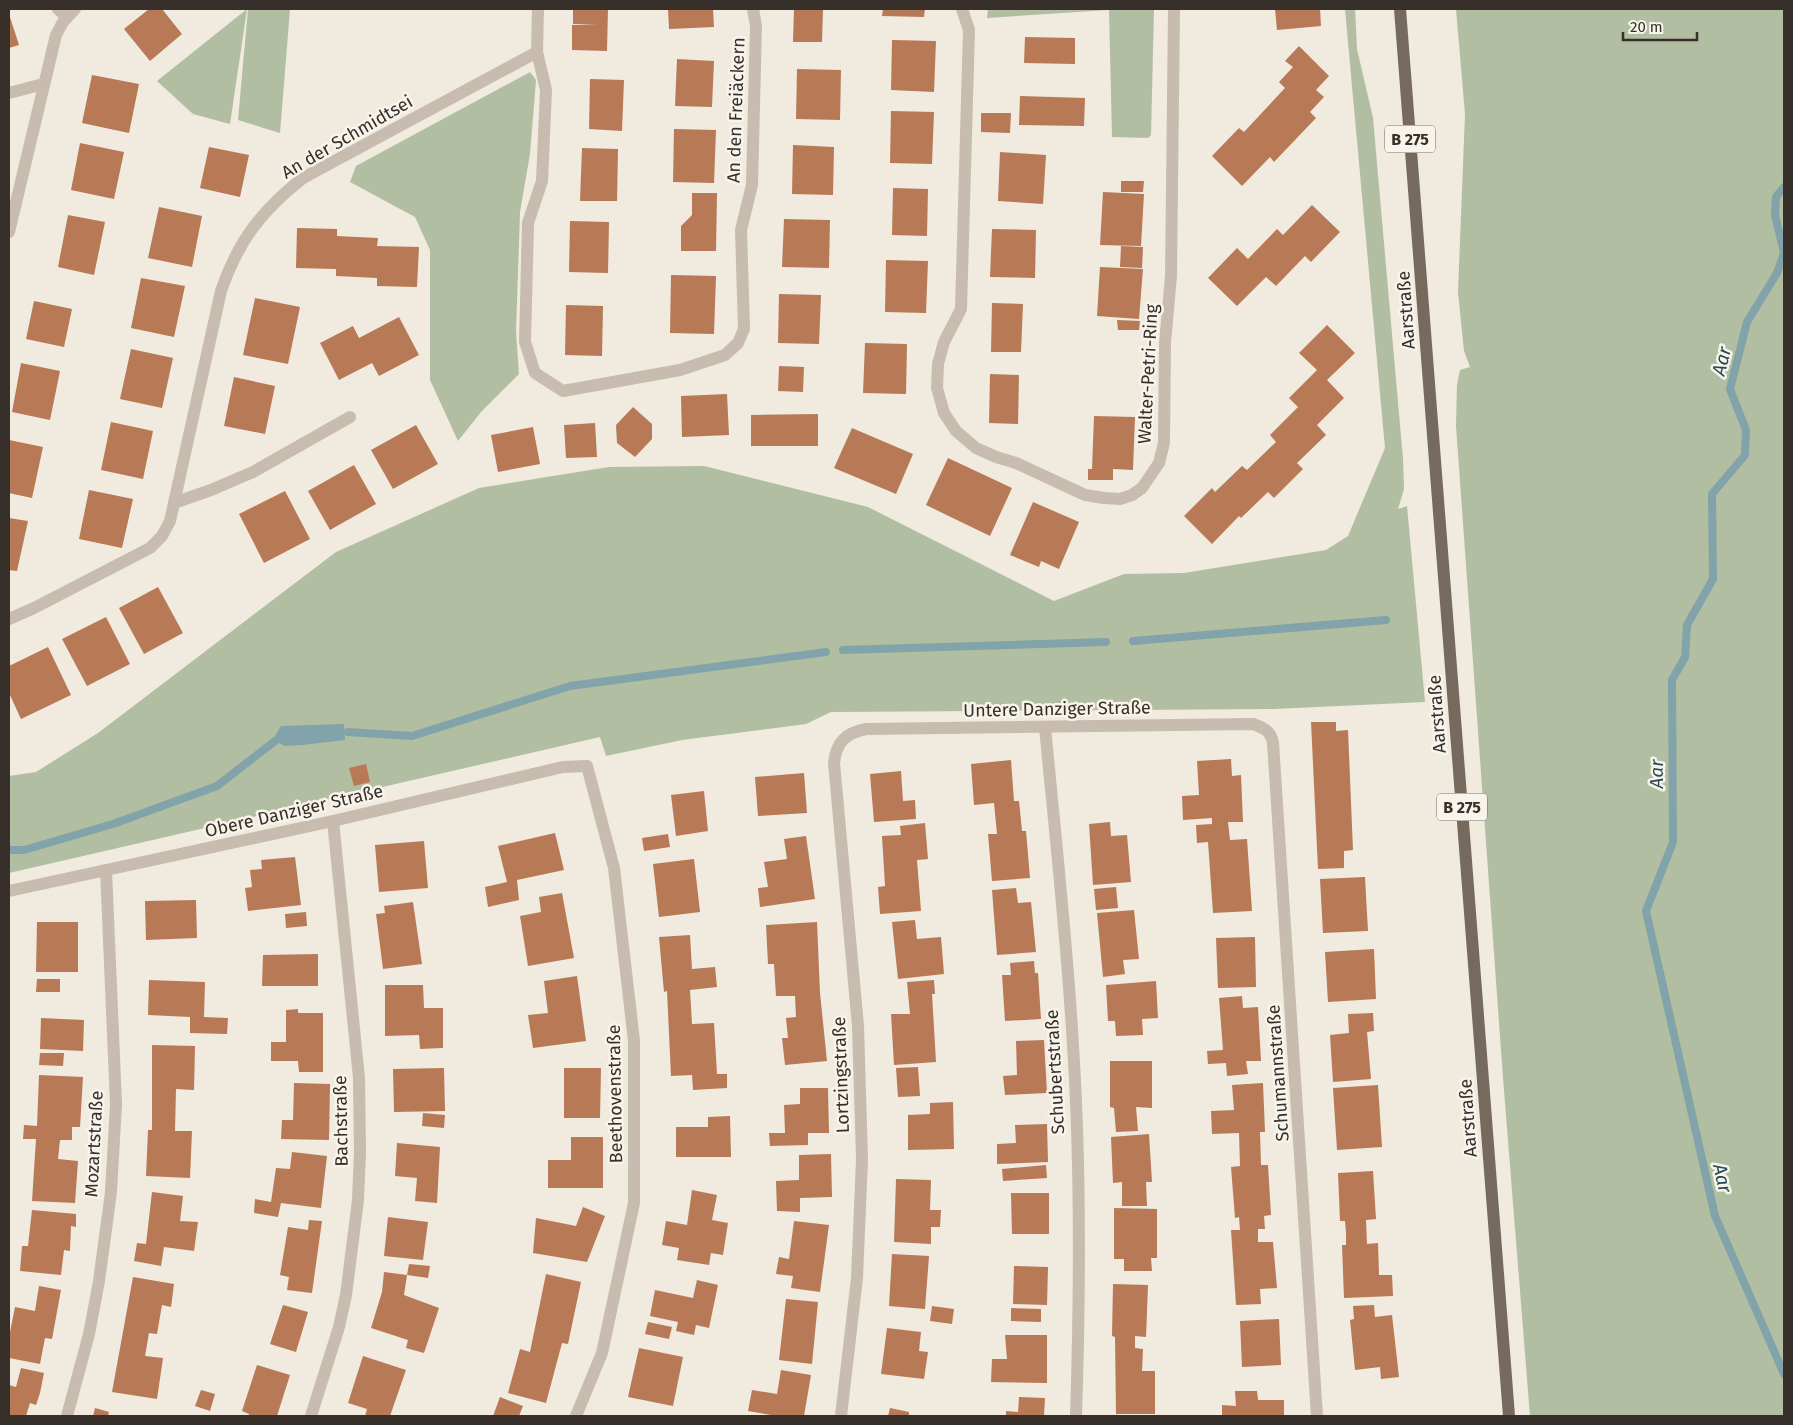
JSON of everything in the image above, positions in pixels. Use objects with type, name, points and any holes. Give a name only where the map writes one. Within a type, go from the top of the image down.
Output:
[{"type":"main road","name":"Aarstraße","points":[[1400,9],[1509,1416]]},
{"type":"street","name":"An den Freiäckern","points":[[538,9],[537,52],[546,90],[542,181],[528,223],[525,342],[535,373],[563,391],[680,370],[725,355],[738,343],[744,329],[741,230],[752,186],[756,26],[752,9]]},
{"type":"street","name":"Walter-Petri-Ring","points":[[962,9],[969,30],[961,309],[944,342],[938,364],[937,388],[944,413],[956,431],[976,448],[1016,463],[1085,495],[1120,499],[1132,496],[1142,488],[1159,463],[1164,443],[1165,344],[1171,276],[1174,9]]},
{"type":"street","points":[[9,232],[43,84],[56,35],[67,12]]},
{"type":"street","name":"An der Schmidtsei","points":[[9,619],[43,604],[150,548],[162,536],[170,520],[221,291],[232,262],[247,236],[264,213],[303,178],[537,52]]},
{"type":"street","points":[[9,93],[43,84]]},
{"type":"street","points":[[174,503],[212,490],[253,472],[350,417]]},
{"type":"street","name":"Untere Danziger Straße","points":[[847,736],[857,730],[866,728],[1253,724],[1267,730]]},
{"type":"street","name":"Schubertstraße","points":[[1045,727],[1073,1047],[1079,1200],[1076,1416]]},
{"type":"street","name":"Schumannstraße","points":[[1267,730],[1273,743],[1317,1416]]},
{"type":"street","name":"Lortzingstraße","points":[[841,1416],[857,1278],[862,1159],[858,1026],[834,763],[835,751],[847,736]]},
{"type":"street","name":"Obere Danziger Straße","points":[[9,891],[333,821],[563,766],[587,766]]},
{"type":"street","name":"Beethovenstraße","points":[[576,1416],[602,1353],[634,1203],[634,1041],[614,868],[587,766]]},
{"type":"street","name":"Bachstraße","points":[[311,1416],[346,1295],[359,1191],[359,1078],[333,821]]},
{"type":"street","name":"Mozartstraße","points":[[66,1416],[89,1334],[99,1281],[111,1192],[116,1104],[106,870]]},
{"type":"green space","points":[[247,9],[230,124],[193,114],[157,81]]},
{"type":"green space","points":[[248,9],[290,9],[280,133],[238,120]]},
{"type":"green space","points":[[988,9],[1108,9],[1108,10],[987,18]]},
{"type":"green space","points":[[1109,9],[1154,9],[1151,135],[1148,138],[1112,137]]},
{"type":"green space","points":[[1345,9],[1355,9],[1357,49],[1373,118],[1403,459],[1404,489],[1398,509],[1407,506],[1425,702],[1274,709],[831,712],[806,724],[682,740],[606,756],[600,737],[9,873],[9,776],[36,772],[98,733],[336,552],[479,488],[609,467],[704,466],[868,507],[1054,601],[1124,574],[1184,573],[1326,550],[1348,536],[1385,448]]},
{"type":"green space","points":[[1456,9],[1784,9],[1784,1416],[1530,1416],[1503,1078],[1456,426],[1457,385],[1460,370],[1470,367],[1464,351],[1458,292],[1465,114]]},
{"type":"green space","points":[[530,72],[536,80],[530,154],[520,212],[516,332],[519,374],[481,412],[458,441],[430,380],[430,250],[415,217],[350,182],[356,166]]},
{"type":"water","points":[[344,724],[345,740],[285,746],[275,741],[275,736],[281,726]]},
{"type":"building","points":[[149,9],[162,9],[182,34],[150,61],[124,29]]},
{"type":"building","points":[[573,9],[608,9],[607,51],[572,50],[572,25],[597,25],[573,24]]},
{"type":"building","points":[[668,9],[713,9],[714,27],[669,29]]},
{"type":"building","points":[[794,9],[823,9],[822,42],[793,42]]},
{"type":"building","points":[[883,9],[925,9],[924,17],[882,16]]},
{"type":"building","points":[[1275,9],[1320,9],[1321,26],[1277,30]]},
{"type":"building","points":[[9,14],[19,45],[9,48]]},
{"type":"building","points":[[1025,37],[1075,38],[1075,64],[1024,63]]},
{"type":"building","points":[[892,40],[936,41],[934,92],[891,90]]},
{"type":"building","points":[[1299,46],[1329,76],[1316,90],[1324,97],[1310,112],[1316,118],[1274,162],[1270,157],[1242,186],[1212,156],[1239,128],[1244,132],[1285,88],[1279,82],[1293,67],[1285,61]]},
{"type":"building","points":[[677,59],[714,61],[712,107],[675,106]]},
{"type":"building","points":[[797,69],[841,70],[840,120],[796,119]]},
{"type":"building","points":[[92,75],[139,84],[129,133],[82,123]]},
{"type":"building","points":[[590,79],[624,80],[622,131],[589,129]]},
{"type":"building","points":[[1020,96],[1085,98],[1084,126],[1019,125]]},
{"type":"building","points":[[891,111],[934,112],[932,164],[890,163]]},
{"type":"building","points":[[981,113],[1011,113],[1010,133],[981,132]]},
{"type":"building","points":[[674,129],[716,130],[714,183],[673,182]]},
{"type":"building","points":[[80,143],[124,152],[114,199],[71,190]]},
{"type":"building","points":[[793,145],[834,147],[833,195],[792,194]]},
{"type":"building","points":[[209,147],[249,155],[240,197],[200,188]]},
{"type":"building","points":[[582,148],[618,149],[617,201],[580,201]]},
{"type":"building","points":[[1000,152],[1046,155],[1043,204],[998,201]]},
{"type":"building","points":[[1121,181],[1144,181],[1143,192],[1121,192]]},
{"type":"building","points":[[893,188],[928,189],[927,236],[892,235]]},
{"type":"building","points":[[1103,192],[1144,194],[1141,246],[1100,245]]},
{"type":"building","points":[[692,193],[717,193],[716,251],[681,251],[681,226],[692,215]]},
{"type":"building","points":[[1312,205],[1340,232],[1311,262],[1305,256],[1276,286],[1266,277],[1237,306],[1208,278],[1237,248],[1248,259],[1277,229],[1283,235]]},
{"type":"building","points":[[159,207],[202,216],[192,267],[148,258]]},
{"type":"building","points":[[68,215],[105,222],[94,275],[58,267]]},
{"type":"building","points":[[784,219],[830,220],[829,268],[782,267]]},
{"type":"building","points":[[570,221],[609,222],[608,273],[569,272]]},
{"type":"building","points":[[297,228],[337,229],[337,236],[378,238],[377,246],[419,247],[417,287],[377,286],[377,278],[336,276],[336,269],[296,268]]},
{"type":"building","points":[[992,229],[1036,230],[1035,278],[990,277]]},
{"type":"building","points":[[1121,246],[1143,247],[1142,268],[1120,267]]},
{"type":"building","points":[[886,260],[928,261],[926,313],[885,312]]},
{"type":"building","points":[[1100,267],[1143,269],[1139,319],[1097,316]]},
{"type":"building","points":[[671,275],[716,276],[714,334],[670,333]]},
{"type":"building","points":[[141,278],[185,286],[174,337],[131,328]]},
{"type":"building","points":[[779,294],[821,295],[819,344],[778,343]]},
{"type":"building","points":[[255,298],[300,307],[288,364],[243,355]]},
{"type":"building","points":[[34,301],[72,309],[64,347],[26,339]]},
{"type":"building","points":[[992,303],[1023,304],[1021,352],[991,352]]},
{"type":"building","points":[[566,305],[603,306],[602,356],[565,355]]},
{"type":"building","points":[[399,317],[419,355],[379,376],[372,363],[339,380],[320,343],[353,326],[359,338]]},
{"type":"building","points":[[1117,320],[1140,321],[1139,330],[1118,330]]},
{"type":"building","points":[[1327,325],[1355,353],[1327,380],[1344,398],[1317,425],[1326,435],[1297,463],[1303,469],[1274,498],[1268,492],[1241,518],[1239,516],[1212,544],[1184,516],[1212,488],[1215,492],[1242,466],[1247,470],[1276,442],[1270,435],[1298,407],[1289,398],[1317,370],[1299,353]]},
{"type":"building","points":[[865,343],[907,344],[906,394],[863,393]]},
{"type":"building","points":[[131,349],[173,358],[162,408],[120,399]]},
{"type":"building","points":[[21,363],[60,371],[50,420],[12,412]]},
{"type":"building","points":[[779,366],[804,367],[803,392],[778,391]]},
{"type":"building","points":[[990,374],[1019,375],[1018,424],[989,423]]},
{"type":"building","points":[[234,377],[275,386],[265,434],[224,426]]},
{"type":"building","points":[[727,394],[729,435],[682,437],[681,396]]},
{"type":"building","points":[[633,407],[652,424],[652,439],[635,457],[617,443],[616,425]]},
{"type":"building","points":[[818,414],[818,446],[751,446],[751,415]]},
{"type":"building","points":[[1094,416],[1135,417],[1133,470],[1113,469],[1113,480],[1088,480],[1088,469],[1092,469]]},
{"type":"building","points":[[111,422],[153,431],[143,479],[101,470]]},
{"type":"building","points":[[595,423],[597,457],[566,458],[564,425]]},
{"type":"building","points":[[416,425],[438,464],[393,489],[371,450]]},
{"type":"building","points":[[533,427],[540,464],[498,472],[491,435]]},
{"type":"building","points":[[852,428],[913,454],[896,494],[834,468]]},
{"type":"building","points":[[9,440],[43,447],[32,498],[9,493]]},
{"type":"building","points":[[948,458],[1012,488],[990,536],[926,505]]},
{"type":"building","points":[[354,465],[376,504],[330,530],[308,491]]},
{"type":"building","points":[[89,490],[133,499],[122,548],[79,539]]},
{"type":"building","points":[[285,491],[310,539],[264,563],[239,514]]},
{"type":"building","points":[[1033,502],[1079,522],[1059,569],[1041,561],[1039,567],[1010,555]]},
{"type":"building","points":[[9,518],[28,521],[17,571],[9,570]]},
{"type":"building","points":[[158,587],[183,633],[144,654],[119,608]]},
{"type":"building","points":[[106,617],[130,664],[87,686],[62,639]]},
{"type":"building","points":[[48,647],[71,695],[21,719],[9,693],[9,666]]},
{"type":"building","points":[[1311,722],[1336,722],[1336,731],[1348,730],[1353,850],[1344,851],[1344,868],[1318,869]]},
{"type":"building","points":[[1231,759],[1232,776],[1241,775],[1243,822],[1228,822],[1230,840],[1247,839],[1252,911],[1213,913],[1208,842],[1197,843],[1196,825],[1212,824],[1212,818],[1183,820],[1182,796],[1199,795],[1197,761]]},
{"type":"building","points":[[1011,760],[1014,801],[1019,801],[1022,831],[1026,831],[1030,878],[992,881],[988,834],[997,834],[994,803],[974,805],[971,764]]},
{"type":"building","points":[[366,764],[370,782],[354,786],[349,768]]},
{"type":"building","points":[[901,771],[903,801],[915,800],[916,819],[874,822],[870,774]]},
{"type":"building","points":[[804,773],[807,813],[758,816],[755,777]]},
{"type":"building","points":[[704,791],[708,831],[676,836],[671,795]]},
{"type":"building","points":[[1110,822],[1111,836],[1127,835],[1131,882],[1093,885],[1089,824]]},
{"type":"building","points":[[925,823],[928,859],[917,860],[921,911],[880,914],[878,887],[885,886],[882,836],[901,835],[900,826]]},
{"type":"building","points":[[555,833],[564,870],[517,880],[519,900],[488,907],[485,887],[507,882],[498,846]]},
{"type":"building","points":[[668,834],[670,847],[644,851],[642,838]]},
{"type":"building","points":[[806,836],[815,899],[760,907],[758,888],[768,887],[764,862],[787,859],[784,839]]},
{"type":"building","points":[[424,841],[428,888],[379,892],[375,845]]},
{"type":"building","points":[[295,857],[301,905],[248,911],[245,888],[252,887],[250,870],[262,869],[261,860]]},
{"type":"building","points":[[694,859],[700,912],[659,917],[653,864]]},
{"type":"building","points":[[1365,877],[1368,931],[1323,933],[1320,879]]},
{"type":"building","points":[[1116,887],[1118,908],[1096,910],[1094,889]]},
{"type":"building","points":[[1016,888],[1018,903],[1031,902],[1036,952],[997,955],[992,890]]},
{"type":"building","points":[[562,893],[574,958],[528,966],[520,916],[541,912],[539,897]]},
{"type":"building","points":[[196,900],[197,938],[146,940],[145,901]]},
{"type":"building","points":[[413,902],[422,964],[383,969],[376,914],[385,913],[384,906]]},
{"type":"building","points":[[1134,910],[1139,959],[1123,960],[1125,974],[1103,977],[1097,913]]},
{"type":"building","points":[[306,912],[307,926],[286,928],[285,914]]},
{"type":"building","points":[[915,920],[917,939],[941,937],[944,974],[898,979],[892,922]]},
{"type":"building","points":[[37,922],[78,922],[78,972],[36,972]]},
{"type":"building","points":[[817,922],[820,993],[827,1061],[785,1065],[782,1038],[788,1038],[786,1018],[796,1017],[795,996],[776,996],[774,964],[768,964],[766,925]]},
{"type":"building","points":[[690,935],[692,969],[715,967],[717,987],[690,990],[692,1024],[714,1023],[717,1074],[727,1074],[727,1088],[693,1090],[692,1075],[671,1076],[667,991],[664,992],[659,937]]},
{"type":"building","points":[[1255,937],[1256,987],[1218,988],[1216,938]]},
{"type":"building","points":[[1374,949],[1376,999],[1328,1002],[1325,952]]},
{"type":"building","points":[[318,954],[318,986],[262,986],[263,955]]},
{"type":"building","points":[[1034,961],[1035,973],[1038,973],[1041,1019],[1005,1021],[1002,975],[1011,975],[1010,963]]},
{"type":"building","points":[[577,976],[586,1041],[533,1048],[528,1015],[548,1013],[544,981]]},
{"type":"building","points":[[37,979],[60,979],[60,992],[36,992]]},
{"type":"building","points":[[149,980],[205,982],[204,1017],[228,1018],[227,1034],[190,1033],[190,1017],[148,1015]]},
{"type":"building","points":[[934,980],[935,994],[932,994],[936,1062],[894,1065],[891,1014],[910,1014],[907,982]]},
{"type":"building","points":[[1156,981],[1158,1018],[1142,1019],[1143,1035],[1116,1036],[1115,1021],[1108,1021],[1106,985]]},
{"type":"building","points":[[385,985],[423,985],[424,1008],[443,1008],[443,1048],[420,1049],[419,1035],[385,1036]]},
{"type":"building","points":[[1242,996],[1243,1008],[1258,1007],[1261,1061],[1246,1061],[1248,1074],[1227,1076],[1226,1063],[1208,1064],[1207,1051],[1223,1050],[1219,998]]},
{"type":"building","points":[[298,1009],[298,1013],[323,1013],[323,1072],[299,1072],[298,1061],[271,1061],[271,1042],[286,1042],[286,1010]]},
{"type":"building","points":[[1373,1013],[1374,1031],[1367,1032],[1371,1079],[1333,1082],[1330,1035],[1349,1033],[1348,1014]]},
{"type":"building","points":[[41,1018],[84,1020],[83,1051],[40,1049]]},
{"type":"building","points":[[1044,1040],[1047,1093],[1005,1095],[1003,1076],[1017,1075],[1016,1041]]},
{"type":"building","points":[[152,1045],[195,1046],[194,1090],[176,1089],[175,1131],[192,1131],[190,1178],[146,1176],[148,1130],[152,1130]]},
{"type":"building","points":[[40,1053],[64,1053],[63,1066],[39,1065]]},
{"type":"building","points":[[1110,1061],[1152,1061],[1152,1108],[1136,1107],[1138,1131],[1116,1132],[1114,1108],[1110,1107]]},
{"type":"building","points":[[918,1067],[920,1096],[898,1097],[896,1068]]},
{"type":"building","points":[[444,1068],[445,1111],[394,1112],[393,1069]]},
{"type":"building","points":[[564,1068],[601,1068],[600,1118],[564,1118]]},
{"type":"building","points":[[39,1075],[83,1077],[80,1127],[72,1127],[72,1140],[60,1140],[58,1159],[78,1161],[75,1203],[32,1201],[36,1139],[23,1139],[24,1125],[37,1126]]},
{"type":"building","points":[[294,1083],[330,1084],[329,1140],[281,1139],[282,1120],[293,1120]]},
{"type":"building","points":[[1263,1083],[1265,1132],[1260,1132],[1261,1165],[1268,1165],[1271,1215],[1264,1216],[1265,1229],[1258,1229],[1258,1242],[1273,1242],[1277,1288],[1260,1289],[1261,1304],[1236,1305],[1231,1230],[1240,1230],[1239,1217],[1235,1218],[1231,1167],[1240,1166],[1239,1133],[1212,1134],[1211,1111],[1234,1110],[1232,1085]]},
{"type":"building","points":[[1378,1085],[1382,1147],[1337,1150],[1333,1088]]},
{"type":"building","points":[[800,1088],[828,1088],[829,1133],[808,1133],[808,1145],[770,1146],[769,1133],[785,1133],[784,1105],[800,1104]]},
{"type":"building","points":[[953,1102],[954,1149],[908,1150],[908,1115],[930,1114],[930,1103]]},
{"type":"building","points":[[423,1113],[445,1115],[444,1128],[422,1126]]},
{"type":"building","points":[[730,1116],[731,1157],[676,1157],[676,1127],[708,1127],[708,1117]]},
{"type":"building","points":[[1047,1124],[1048,1162],[997,1164],[997,1144],[1016,1143],[1015,1125]]},
{"type":"building","points":[[1149,1134],[1152,1182],[1146,1182],[1147,1206],[1122,1206],[1122,1182],[1113,1183],[1111,1137]]},
{"type":"building","points":[[571,1137],[603,1137],[603,1188],[548,1188],[548,1160],[571,1160]]},
{"type":"building","points":[[397,1143],[440,1147],[437,1203],[415,1201],[417,1178],[395,1176]]},
{"type":"building","points":[[292,1152],[327,1156],[321,1208],[281,1203],[278,1217],[254,1213],[255,1199],[271,1202],[276,1168],[290,1169]]},
{"type":"building","points":[[831,1154],[832,1197],[800,1198],[800,1212],[777,1211],[776,1181],[799,1180],[799,1155]]},
{"type":"building","points":[[1046,1165],[1047,1178],[1003,1181],[1002,1169]]},
{"type":"building","points":[[1373,1171],[1376,1219],[1366,1220],[1367,1244],[1378,1243],[1379,1275],[1392,1275],[1393,1296],[1344,1298],[1342,1245],[1346,1245],[1346,1233],[1345,1221],[1340,1221],[1338,1173]]},
{"type":"building","points":[[896,1179],[931,1180],[930,1210],[941,1210],[940,1227],[931,1227],[931,1244],[894,1242]]},
{"type":"building","points":[[692,1190],[717,1195],[712,1220],[728,1223],[723,1255],[711,1253],[709,1265],[677,1260],[679,1248],[662,1245],[666,1221],[687,1225]]},
{"type":"building","points":[[152,1192],[183,1196],[180,1221],[198,1222],[194,1251],[164,1247],[161,1266],[134,1261],[137,1243],[146,1244]]},
{"type":"building","points":[[1011,1193],[1049,1193],[1049,1234],[1012,1234]]},
{"type":"building","points":[[583,1207],[605,1216],[587,1262],[533,1253],[536,1218],[576,1226]]},
{"type":"building","points":[[1114,1208],[1157,1209],[1157,1258],[1151,1258],[1152,1271],[1124,1271],[1124,1259],[1114,1259]]},
{"type":"building","points":[[32,1210],[76,1214],[76,1227],[71,1226],[70,1251],[64,1250],[61,1275],[20,1271],[22,1246],[28,1246]]},
{"type":"building","points":[[388,1217],[428,1222],[423,1260],[384,1256]]},
{"type":"building","points":[[309,1220],[322,1221],[312,1293],[287,1290],[289,1277],[280,1275],[288,1227],[308,1230]]},
{"type":"building","points":[[794,1221],[829,1225],[820,1292],[791,1288],[793,1276],[776,1274],[779,1257],[789,1259]]},
{"type":"building","points":[[892,1254],[929,1256],[925,1309],[889,1306]]},
{"type":"building","points":[[409,1264],[430,1266],[428,1278],[407,1275]]},
{"type":"building","points":[[1014,1266],[1048,1267],[1047,1305],[1013,1304]]},
{"type":"building","points":[[384,1272],[407,1275],[404,1295],[439,1308],[424,1353],[406,1348],[408,1340],[371,1328],[382,1292]]},
{"type":"building","points":[[546,1274],[581,1282],[568,1344],[562,1343],[546,1403],[508,1393],[520,1349],[530,1352]]},
{"type":"building","points":[[133,1277],[174,1284],[171,1307],[162,1305],[157,1334],[149,1333],[145,1356],[163,1358],[157,1399],[112,1392]]},
{"type":"building","points":[[697,1280],[718,1285],[709,1328],[696,1325],[694,1335],[676,1331],[678,1322],[650,1316],[655,1290],[693,1298]]},
{"type":"building","points":[[1113,1284],[1148,1285],[1146,1337],[1135,1336],[1135,1348],[1143,1349],[1142,1371],[1155,1371],[1155,1414],[1116,1414],[1115,1337],[1112,1336]]},
{"type":"building","points":[[39,1286],[61,1290],[52,1339],[45,1338],[40,1364],[9,1358],[9,1332],[15,1307],[35,1311]]},
{"type":"building","points":[[786,1299],[818,1302],[812,1364],[779,1360]]},
{"type":"building","points":[[283,1305],[308,1312],[296,1352],[270,1344]]},
{"type":"building","points":[[1374,1305],[1375,1317],[1392,1315],[1399,1377],[1381,1379],[1380,1367],[1355,1370],[1350,1320],[1354,1319],[1353,1306]]},
{"type":"building","points":[[932,1306],[954,1309],[952,1324],[930,1321]]},
{"type":"building","points":[[1011,1308],[1041,1309],[1041,1322],[1011,1321]]},
{"type":"building","points":[[1279,1319],[1281,1365],[1242,1367],[1240,1321]]},
{"type":"building","points":[[648,1322],[672,1327],[669,1339],[645,1334]]},
{"type":"building","points":[[887,1328],[921,1332],[919,1351],[928,1352],[924,1379],[881,1374]]},
{"type":"building","points":[[1005,1335],[1047,1335],[1047,1383],[991,1382],[992,1359],[1007,1359]]},
{"type":"building","points":[[639,1348],[683,1357],[673,1406],[628,1397]]},
{"type":"building","points":[[363,1356],[406,1370],[390,1416],[365,1416],[367,1409],[348,1403]]},
{"type":"building","points":[[257,1365],[290,1375],[277,1416],[249,1416],[249,1414],[242,1411]]},
{"type":"building","points":[[21,1368],[44,1373],[40,1393],[36,1405],[30,1403],[26,1416],[9,1416],[9,1385],[16,1387]]},
{"type":"building","points":[[781,1370],[811,1375],[804,1416],[777,1416],[748,1411],[752,1390],[777,1394]]},
{"type":"building","points":[[201,1390],[215,1394],[210,1411],[195,1406]]},
{"type":"building","points":[[1235,1391],[1257,1391],[1258,1400],[1284,1400],[1284,1416],[1222,1416],[1222,1405],[1236,1406]]},
{"type":"building","points":[[500,1397],[523,1406],[519,1416],[493,1416]]},
{"type":"building","points":[[1019,1397],[1045,1398],[1044,1416],[1006,1416],[1006,1411],[1018,1412]]},
{"type":"building","points":[[95,1408],[109,1412],[108,1416],[93,1416]]},
{"type":"building","points":[[890,1408],[909,1412],[909,1416],[888,1416]]},
{"type":"waterway","name":"Aar","points":[[1784,187],[1776,197],[1775,215],[1784,253],[1777,273],[1747,322],[1730,389],[1746,430],[1745,455],[1712,494],[1713,579],[1687,625],[1685,657],[1672,680],[1673,842],[1646,911],[1715,1216],[1784,1374]]},
{"type":"waterway","points":[[1133,641],[1386,620]]},
{"type":"waterway","points":[[843,650],[1106,642]]},
{"type":"waterway","points":[[348,732],[412,736],[570,686],[826,652]]},
{"type":"waterway","points":[[9,850],[24,850],[113,824],[217,786],[275,741]]}]
